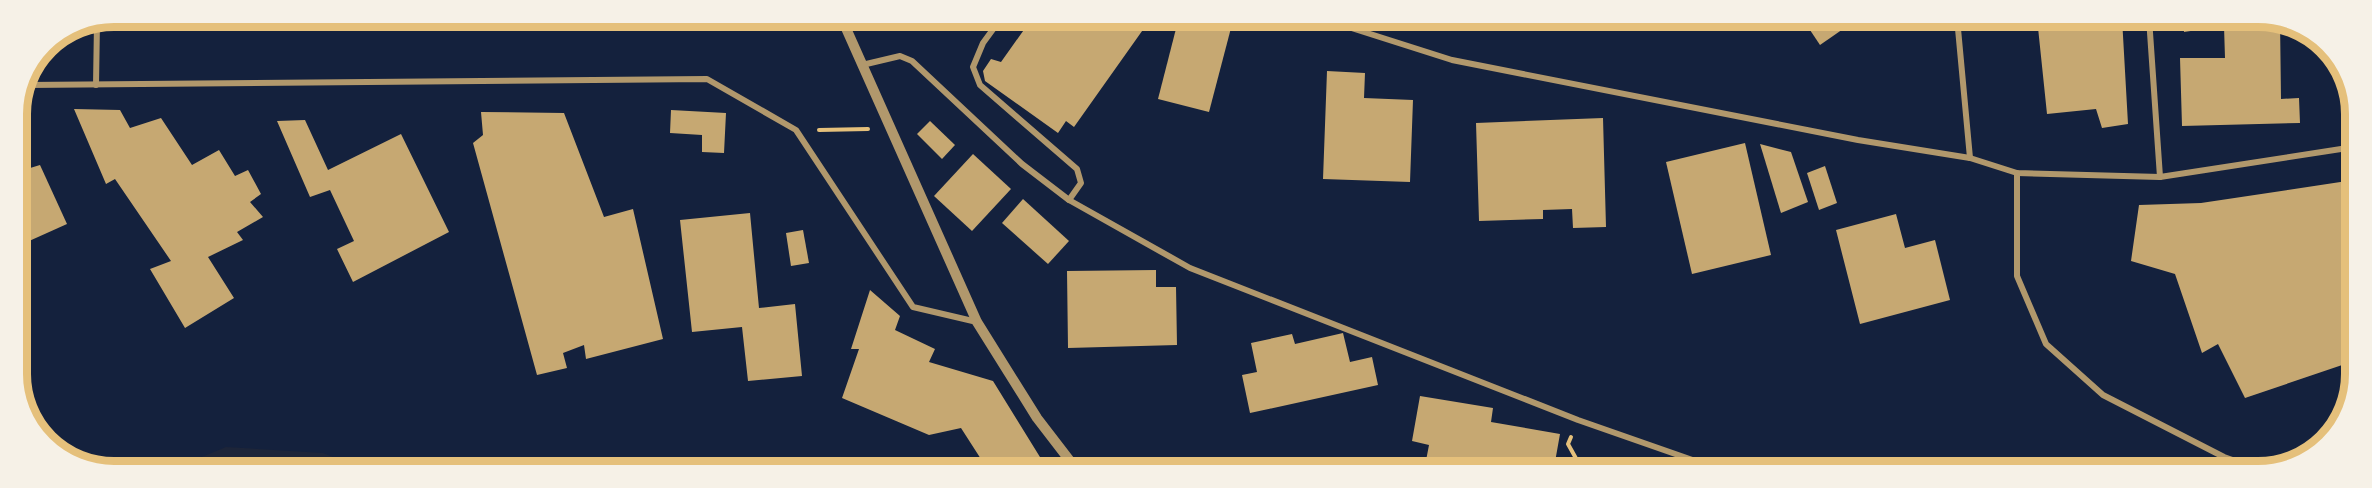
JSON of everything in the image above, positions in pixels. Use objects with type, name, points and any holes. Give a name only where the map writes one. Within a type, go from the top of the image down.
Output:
[{"type":"street","points":[[845,27],[893,129],[977,322],[1037,418],[1070,461]]},
{"type":"street","points":[[995,27],[983,43],[973,67],[980,86],[1077,169],[1081,183],[1069,200]]},
{"type":"street","points":[[1354,27],[1452,60],[1858,140],[1970,158],[2017,173],[2160,177],[2345,148]]},
{"type":"street","points":[[1959,27],[1970,158]]},
{"type":"street","points":[[2150,27],[2160,177]]},
{"type":"street","points":[[96,85],[97,29]]},
{"type":"street","points":[[862,65],[900,56],[912,61],[1022,164],[1069,200],[1190,268],[1578,420],[1695,461]]},
{"type":"street","points":[[33,85],[707,79],[796,130],[913,307],[977,322]]},
{"type":"street","points":[[2017,173],[2018,276],[2046,344],[2103,395],[2236,461]]},
{"type":"path","points":[[796,130],[893,129]]},
{"type":"path","points":[[1577,461],[1568,444],[1578,420]]},
{"type":"shaded area","points":[[226,447],[323,453],[333,457],[335,461],[196,461]]},
{"type":"building","points":[[1026,27],[1145,27],[1074,127],[1066,121],[1058,133],[985,81],[983,71],[991,59],[1001,62]]},
{"type":"building","points":[[1176,27],[1231,28],[1209,112],[1158,99]]},
{"type":"building","points":[[1808,27],[1846,27],[1820,45]]},
{"type":"building","points":[[2038,27],[2123,27],[2128,124],[2102,128],[2096,109],[2047,114]]},
{"type":"building","points":[[2184,27],[2217,27],[2184,32]]},
{"type":"building","points":[[2224,27],[2258,27],[2280,31],[2281,99],[2299,98],[2300,123],[2182,126],[2180,58],[2225,58]]},
{"type":"building","points":[[1327,71],[1365,73],[1364,98],[1413,100],[1410,182],[1323,179]]},
{"type":"building","points":[[74,109],[120,110],[130,128],[161,118],[192,165],[219,150],[235,176],[248,170],[261,194],[250,202],[263,217],[237,232],[243,240],[208,257],[234,298],[185,328],[150,269],[171,261],[115,179],[106,184]]},
{"type":"building","points":[[671,110],[726,113],[724,153],[702,152],[702,135],[670,133]]},
{"type":"building","points":[[481,112],[564,113],[604,217],[633,209],[663,339],[586,359],[584,345],[563,353],[567,368],[537,375],[473,143],[483,135]]},
{"type":"building","points":[[1603,118],[1606,227],[1573,228],[1572,209],[1543,210],[1543,219],[1479,221],[1476,123]]},
{"type":"building","points":[[305,120],[328,170],[401,134],[449,232],[353,282],[337,249],[354,241],[330,190],[310,197],[277,121]]},
{"type":"building","points":[[930,121],[955,145],[942,159],[917,134]]},
{"type":"building","points":[[1745,143],[1771,255],[1692,274],[1666,162]]},
{"type":"building","points":[[1760,144],[1791,152],[1808,202],[1781,213]]},
{"type":"building","points":[[973,154],[1011,189],[972,231],[934,196]]},
{"type":"building","points":[[40,165],[67,224],[27,242],[27,169]]},
{"type":"building","points":[[1825,166],[1837,203],[1819,210],[1807,173]]},
{"type":"building","points":[[2345,181],[2345,364],[2245,398],[2218,344],[2202,353],[2175,274],[2131,261],[2139,205],[2201,203]]},
{"type":"building","points":[[1023,199],[1069,241],[1048,264],[1002,223]]},
{"type":"building","points":[[750,213],[759,308],[795,304],[802,376],[748,381],[742,327],[692,332],[680,220]]},
{"type":"building","points":[[1896,214],[1905,248],[1935,240],[1950,300],[1860,324],[1836,230]]},
{"type":"building","points":[[803,230],[809,263],[791,266],[786,233]]},
{"type":"building","points":[[1156,270],[1156,287],[1176,287],[1177,345],[1068,348],[1067,271]]},
{"type":"building","points":[[870,290],[900,316],[895,330],[935,349],[929,362],[993,381],[1042,461],[982,461],[961,428],[929,435],[842,398],[859,349],[851,349]]},
{"type":"building","points":[[1343,333],[1350,362],[1372,357],[1378,385],[1250,413],[1242,375],[1257,372],[1251,343],[1292,334],[1295,344]]},
{"type":"building","points":[[1420,396],[1493,408],[1491,422],[1560,434],[1555,461],[1426,461],[1429,445],[1412,441]]}]
